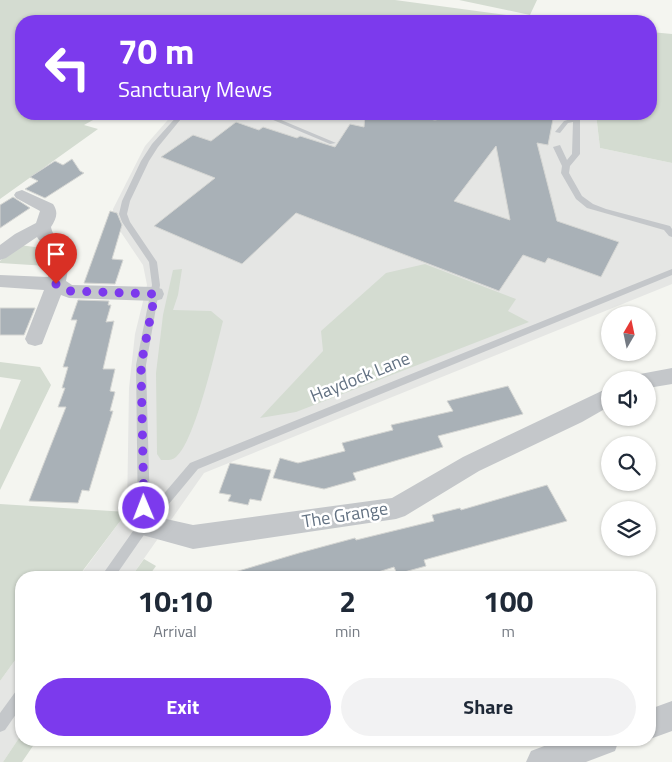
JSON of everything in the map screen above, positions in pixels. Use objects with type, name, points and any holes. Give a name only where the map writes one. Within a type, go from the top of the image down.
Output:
[{"type":"street","points":[[0,254],[21,238],[42,227],[48,218],[47,208],[22,194]]},
{"type":"street","points":[[35,339],[56,284],[60,261],[53,244],[43,235],[42,227]]},
{"type":"street","points":[[0,281],[56,284],[70,291],[155,294]]},
{"type":"street","points":[[656,379],[672,376]]},
{"type":"street","name":"The Grange","points":[[144,525],[194,537],[396,508],[471,464],[574,416],[601,401]]},
{"type":"street","points":[[656,722],[672,716]]},
{"type":"street","points":[[542,762],[587,746]]},
{"type":"lane","points":[[144,525],[141,365],[156,285],[153,262],[126,222],[124,208],[145,161],[177,120]]},
{"type":"lane","points":[[276,120],[332,143]]},
{"type":"lane","points":[[558,132],[569,120]]},
{"type":"lane","points":[[566,166],[576,154],[576,120]]},
{"type":"lane","points":[[557,147],[566,166],[566,177],[579,196],[590,206],[667,228],[672,234]]},
{"type":"lane","name":"Haydock Lane","points":[[111,571],[144,525],[194,466],[672,272]]},
{"type":"lane","points":[[0,725],[15,704]]},
{"type":"shaded area","points":[[0,0],[395,0],[506,15],[15,15],[15,120],[93,120],[84,125],[98,129],[0,199]]},
{"type":"shaded area","points":[[459,0],[537,0],[530,15]]},
{"type":"shaded area","points":[[657,33],[672,34],[672,163],[600,148],[597,120],[657,120]]},
{"type":"shaded area","points":[[168,120],[597,120],[600,148],[672,163],[672,284],[618,306],[601,306],[601,313],[204,473],[135,571],[83,571],[127,512],[129,388],[135,334],[147,285],[143,265],[114,222],[113,209],[145,146]]},
{"type":"shaded area","points":[[19,245],[43,248],[47,266],[0,263]]},
{"type":"shaded area","points":[[425,264],[516,299],[508,311],[529,322],[296,412],[260,418],[323,351],[321,331],[386,273]]},
{"type":"shaded area","points":[[182,269],[178,295],[173,310],[211,311],[223,321],[204,394],[190,433],[183,448],[176,457],[171,460],[161,460],[157,454],[156,373],[163,315],[173,270]]},
{"type":"shaded area","points":[[0,362],[40,367],[51,385],[0,490],[0,430],[21,380],[0,377]]},
{"type":"shaded area","points":[[0,504],[127,512],[83,571],[15,571],[15,660],[0,681]]},
{"type":"shaded area","points":[[144,559],[156,566],[152,571],[135,571]]},
{"type":"shaded area","points":[[15,660],[15,744],[3,762],[0,762],[0,681]]},
{"type":"shaded area","points":[[15,744],[15,746],[33,746],[22,762],[3,762]]},
{"type":"building","points":[[365,120],[553,120],[548,145],[537,143],[557,221],[619,242],[601,277],[548,258],[545,263],[523,255],[499,291],[296,213],[242,264],[154,226],[215,178],[161,157],[193,135],[211,141],[236,122],[259,130],[263,127],[335,147],[350,124],[364,127]],"holes":[[[496,146],[510,220],[454,201]]]},
{"type":"building","points":[[72,159],[80,171],[84,173],[45,198],[25,189],[38,181],[30,177],[55,161],[63,165]]},
{"type":"building","points":[[13,197],[30,208],[0,228],[0,205]]},
{"type":"building","points":[[110,211],[117,213],[122,225],[112,259],[123,260],[115,284],[84,283]]},
{"type":"building","points":[[78,300],[109,301],[108,305],[111,305],[106,322],[114,321],[103,369],[115,369],[110,391],[115,392],[110,411],[113,411],[89,491],[82,490],[78,503],[29,501],[66,407],[58,407],[65,388],[62,388],[68,367],[63,367],[77,320],[71,320]]},
{"type":"building","points":[[0,308],[35,308],[24,335],[0,335]]},
{"type":"building","points":[[508,386],[523,414],[438,436],[443,447],[353,473],[356,480],[324,489],[273,478],[280,458],[298,463],[345,451],[342,443],[393,430],[391,425],[453,411],[447,401]]},
{"type":"building","points":[[230,463],[271,470],[261,501],[250,499],[248,505],[228,501],[231,495],[219,493]]},
{"type":"building","points":[[547,485],[567,521],[424,560],[426,566],[408,571],[396,571],[394,567],[381,571],[238,571],[355,538],[356,540],[434,521],[432,515],[460,508],[461,510]]},
{"type":"route","points":[[56,284],[70,291],[155,294],[141,365],[144,508]]}]
